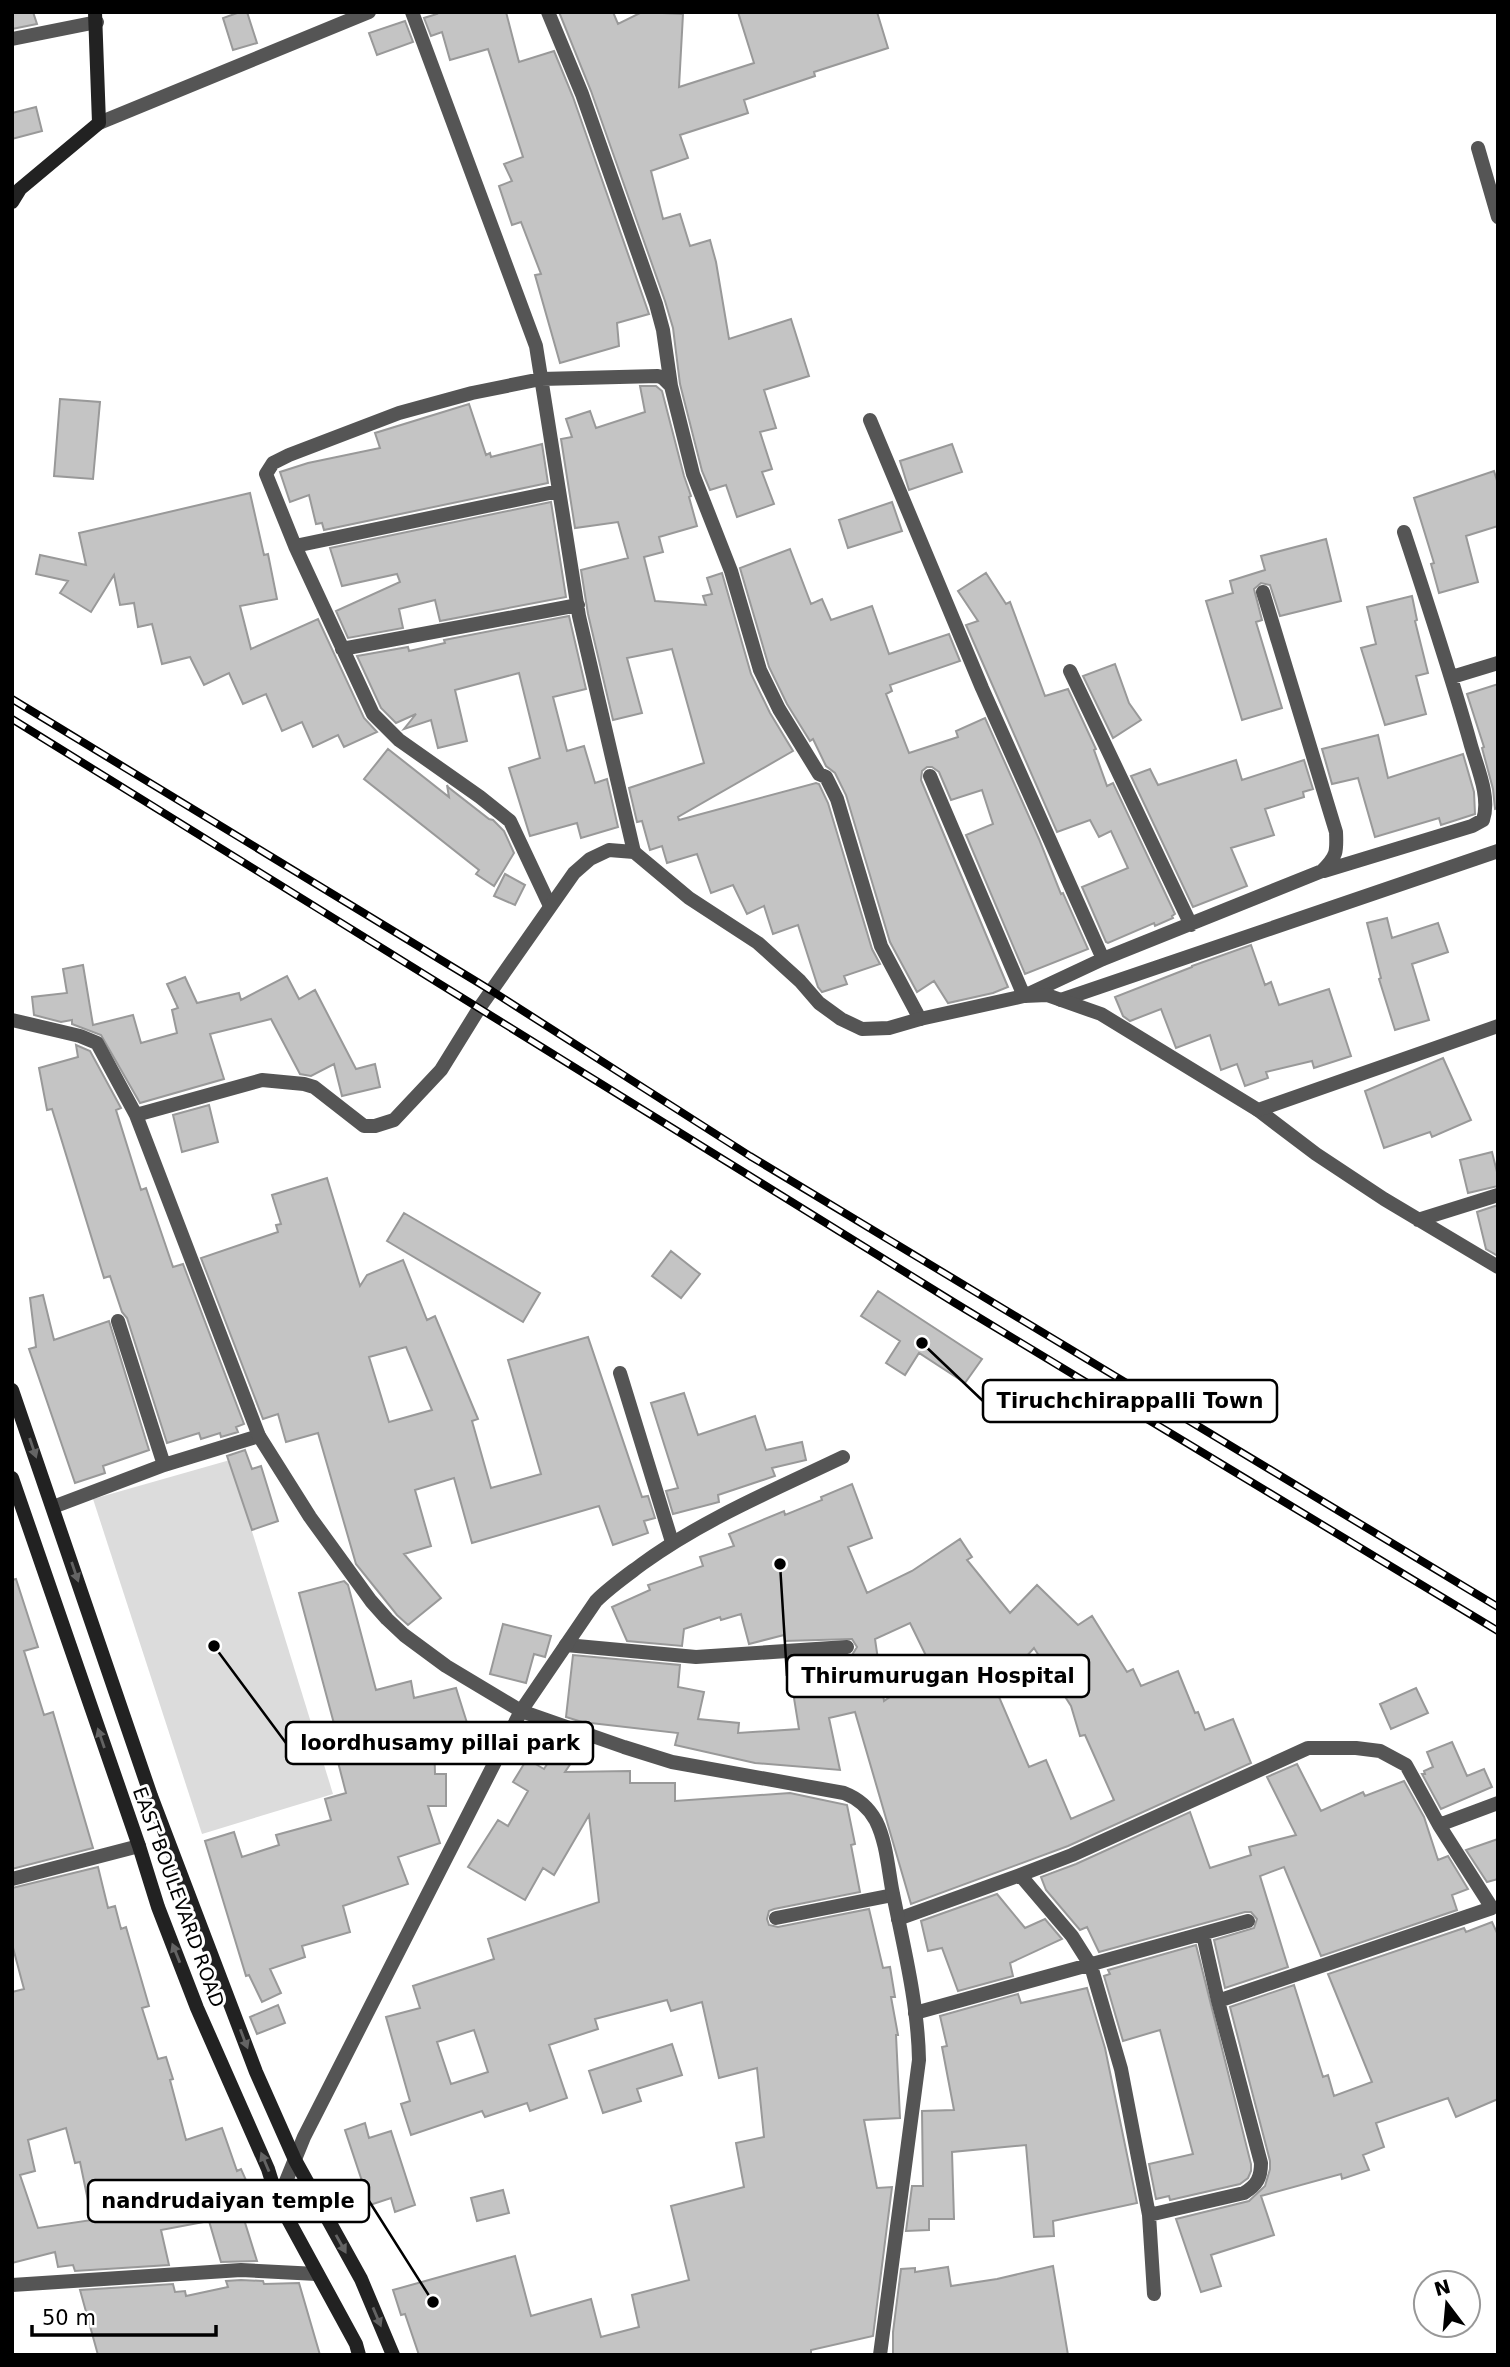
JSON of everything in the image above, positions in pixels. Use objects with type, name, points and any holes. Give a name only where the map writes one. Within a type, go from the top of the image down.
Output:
[{"type":"main road","points":[[15,194],[99,123],[96,17]]},
{"type":"main road","points":[[12,1390],[151,1796],[256,2072],[295,2160],[361,2279],[393,2355]]},
{"type":"main road","name":"EAST BOULEVARD ROAD","points":[[12,1478],[167,1932],[197,2008],[268,2169],[278,2201],[356,2344],[359,2355]]},
{"type":"street","points":[[99,123],[369,12]]},
{"type":"street","points":[[412,12],[536,346],[578,605],[634,852]]},
{"type":"street","points":[[548,12],[582,94],[656,304],[663,330],[671,386],[692,474],[731,571],[760,670],[779,709],[819,774],[826,777],[837,799],[881,946],[920,1019]]},
{"type":"street","points":[[12,39],[96,17]]},
{"type":"street","points":[[1478,148],[1498,217]]},
{"type":"street","points":[[550,906],[510,821],[399,740],[373,714],[295,545],[266,474],[273,463],[399,413],[472,393],[541,379],[658,376],[671,386]]},
{"type":"street","points":[[870,421],[982,688],[1103,959]]},
{"type":"street","points":[[295,545],[559,491]]},
{"type":"street","points":[[1024,996],[1103,959],[1322,871],[1472,826],[1483,820],[1483,792],[1452,677],[1404,532]]},
{"type":"street","points":[[1263,592],[1336,832],[1337,851],[1332,862],[1322,871]]},
{"type":"street","points":[[342,649],[578,605]]},
{"type":"street","points":[[1452,677],[1498,663]]},
{"type":"street","points":[[1070,671],[1191,925]]},
{"type":"street","points":[[930,776],[1024,996]]},
{"type":"street","points":[[136,1115],[262,1080],[314,1087],[364,1126],[392,1122],[442,1070],[480,1007],[574,873],[590,859],[609,850],[634,852],[689,898],[758,943],[820,1003],[841,1019],[862,1028],[889,1028],[1024,996],[1047,995],[1101,1014],[1258,1110],[1316,1154],[1418,1220],[1498,1267]]},
{"type":"street","points":[[1061,1000],[1498,851]]},
{"type":"street","points":[[12,1020],[80,1036],[97,1043],[136,1115],[259,1436],[310,1517],[371,1601],[404,1635],[446,1665],[521,1711],[672,1762],[849,1795],[874,1817],[880,1831],[915,2013],[919,2068],[880,2355]]},
{"type":"street","points":[[1258,1110],[1498,1026]]},
{"type":"street","points":[[1418,1220],[1498,1195]]},
{"type":"street","points":[[118,1321],[164,1465]]},
{"type":"street","points":[[620,1373],[671,1542]]},
{"type":"street","points":[[53,1507],[164,1465],[259,1436]]},
{"type":"street","points":[[278,2201],[303,2137],[521,1711],[596,1601],[671,1542],[709,1520],[843,1457]]},
{"type":"street","points":[[566,1645],[696,1657],[847,1647]]},
{"type":"street","points":[[898,1919],[1072,1855],[1308,1748],[1380,1751],[1406,1765],[1439,1825],[1495,1914],[1218,2001]]},
{"type":"street","points":[[1439,1825],[1498,1803]]},
{"type":"street","points":[[12,1879],[139,1846]]},
{"type":"street","points":[[1020,1875],[1072,1936],[1091,1966],[1121,2069],[1149,2215],[1154,2294]]},
{"type":"street","points":[[776,1918],[893,1895]]},
{"type":"street","points":[[915,2013],[1248,1921]]},
{"type":"street","points":[[1149,2215],[1244,2193],[1253,2187],[1261,2175],[1261,2162],[1203,1935]]},
{"type":"street","points":[[12,2285],[241,2270],[317,2274]]},
{"type":"shaded area","points":[[230,1460],[333,1794],[202,1834],[93,1499]]},
{"type":"building","points":[[12,12],[33,12],[37,24],[12,29]]},
{"type":"building","points":[[247,12],[257,43],[233,50],[223,18]]},
{"type":"building","points":[[436,12],[506,12],[519,62],[554,51],[573,97],[649,314],[617,323],[619,346],[560,363],[535,275],[541,274],[521,222],[512,225],[499,186],[512,181],[504,164],[523,157],[488,49],[450,60],[442,32],[431,36],[424,18],[437,14]]},
{"type":"building","points":[[559,12],[613,12],[618,24],[642,12],[683,14],[679,87],[754,63],[738,12],[877,12],[888,48],[814,72],[815,76],[744,100],[748,113],[680,135],[688,158],[651,171],[663,219],[680,214],[690,246],[710,240],[729,339],[791,319],[809,376],[764,390],[776,428],[760,432],[772,469],[762,472],[774,504],[737,517],[726,485],[710,490],[702,471],[680,384],[673,328],[665,301],[591,91]]},
{"type":"building","points":[[405,21],[413,42],[377,55],[369,33]]},
{"type":"building","points":[[36,107],[42,131],[12,139],[12,113]]},
{"type":"building","points":[[640,386],[656,386],[662,391],[697,526],[659,537],[663,552],[644,557],[655,601],[706,605],[703,596],[712,594],[707,578],[722,573],[751,674],[793,751],[678,817],[679,820],[819,784],[828,803],[872,949],[880,964],[844,976],[847,984],[822,992],[798,925],[773,934],[764,906],[747,914],[733,885],[711,893],[697,854],[667,863],[662,846],[650,850],[642,821],[637,822],[629,788],[704,763],[672,649],[627,658],[642,713],[613,720],[588,614],[581,570],[628,558],[618,522],[575,528],[561,439],[572,437],[566,419],[590,411],[596,428],[645,412]]},
{"type":"building","points":[[60,399],[100,402],[93,479],[54,476]]},
{"type":"building","points":[[469,404],[486,455],[490,453],[491,457],[542,444],[548,483],[324,530],[322,523],[316,524],[309,495],[290,502],[280,472],[308,463],[380,448],[375,433]]},
{"type":"building","points":[[952,444],[962,472],[909,490],[900,461]]},
{"type":"building","points":[[1494,471],[1498,484],[1498,526],[1466,536],[1478,582],[1439,593],[1431,564],[1434,563],[1414,498]]},
{"type":"building","points":[[250,493],[264,555],[268,554],[277,599],[240,606],[251,649],[318,619],[364,718],[377,732],[344,747],[338,735],[313,747],[302,722],[282,731],[266,694],[243,704],[229,673],[204,685],[190,657],[162,664],[152,624],[138,627],[134,603],[120,605],[114,575],[91,612],[60,593],[68,581],[36,574],[40,555],[86,565],[79,533]]},
{"type":"building","points":[[551,502],[566,597],[440,621],[435,600],[399,609],[403,628],[348,638],[336,611],[400,582],[397,574],[342,586],[330,548]]},
{"type":"building","points":[[892,502],[902,531],[848,548],[839,520]]},
{"type":"building","points":[[1326,539],[1341,601],[1280,616],[1270,585],[1261,583],[1254,589],[1262,620],[1256,622],[1282,708],[1242,720],[1206,601],[1233,593],[1230,581],[1265,570],[1261,556]]},
{"type":"building","points":[[790,549],[811,604],[822,599],[831,620],[872,606],[889,654],[949,634],[960,661],[890,685],[892,691],[886,694],[909,753],[958,737],[956,731],[985,718],[1061,894],[1063,893],[1088,949],[1025,974],[966,835],[993,824],[982,790],[951,800],[939,772],[927,767],[922,771],[921,780],[1008,987],[948,1003],[934,981],[917,992],[890,942],[846,795],[835,773],[826,766],[813,739],[810,741],[787,704],[769,667],[740,568]]},
{"type":"building","points":[[986,573],[1006,604],[1010,602],[1045,696],[1068,689],[1096,749],[1094,750],[1107,786],[1113,783],[1175,914],[1173,918],[1106,942],[1082,887],[1128,868],[1111,831],[1099,837],[1090,820],[1057,832],[966,625],[978,621],[958,591]]},
{"type":"building","points":[[1412,596],[1417,620],[1415,621],[1428,673],[1416,676],[1426,714],[1385,725],[1361,648],[1376,644],[1367,607]]},
{"type":"building","points":[[569,616],[586,689],[553,697],[567,751],[584,746],[595,783],[607,779],[618,827],[581,838],[577,823],[530,836],[509,768],[540,758],[519,673],[455,690],[467,741],[438,748],[431,720],[404,729],[416,714],[396,723],[381,708],[357,656],[408,647],[409,651],[445,643],[444,640]]},
{"type":"building","points":[[1115,664],[1129,703],[1141,720],[1113,738],[1083,676]]},
{"type":"building","points":[[1498,684],[1498,808],[1495,809],[1493,789],[1482,748],[1484,747],[1467,694]]},
{"type":"building","points":[[1378,735],[1388,778],[1463,754],[1474,792],[1475,814],[1441,825],[1439,818],[1375,837],[1358,778],[1332,784],[1322,749]]},
{"type":"building","points":[[388,749],[449,797],[447,785],[504,831],[514,853],[494,886],[476,874],[479,870],[364,779]]},
{"type":"building","points":[[1236,760],[1242,780],[1304,760],[1313,789],[1303,792],[1304,797],[1265,809],[1274,835],[1231,848],[1247,886],[1193,907],[1131,776],[1150,769],[1158,785]]},
{"type":"building","points":[[505,874],[525,885],[515,905],[494,896]]},
{"type":"building","points":[[1387,918],[1392,938],[1438,923],[1448,952],[1412,964],[1429,1020],[1395,1030],[1379,979],[1381,978],[1367,923]]},
{"type":"building","points":[[1251,945],[1265,985],[1271,982],[1279,1005],[1329,989],[1351,1056],[1314,1068],[1312,1061],[1266,1072],[1268,1078],[1245,1086],[1237,1064],[1221,1070],[1210,1035],[1176,1048],[1161,1009],[1130,1021],[1123,1016],[1115,997]]},
{"type":"building","points":[[83,965],[93,1025],[133,1015],[141,1043],[177,1033],[172,1010],[178,1008],[167,984],[185,977],[197,1003],[239,993],[241,1000],[287,976],[299,999],[315,990],[356,1069],[375,1064],[380,1087],[342,1096],[334,1064],[311,1076],[300,1074],[271,1019],[210,1034],[224,1079],[140,1103],[101,1035],[72,1024],[72,1020],[61,1022],[34,1015],[32,997],[67,993],[63,969]]},
{"type":"building","points":[[76,1045],[90,1051],[121,1108],[116,1110],[141,1190],[146,1188],[173,1267],[183,1264],[244,1424],[236,1427],[238,1432],[221,1437],[220,1433],[201,1439],[199,1433],[167,1443],[127,1318],[122,1312],[110,1276],[104,1278],[52,1109],[47,1110],[39,1068],[78,1057]]},
{"type":"building","points":[[1443,1058],[1471,1120],[1432,1137],[1430,1132],[1384,1148],[1365,1091]]},
{"type":"building","points":[[209,1105],[218,1142],[182,1152],[173,1115]]},
{"type":"building","points":[[1492,1152],[1498,1186],[1468,1193],[1460,1160]]},
{"type":"building","points":[[327,1178],[360,1286],[367,1275],[403,1260],[427,1320],[435,1316],[478,1419],[472,1421],[491,1488],[541,1474],[508,1360],[588,1337],[642,1497],[648,1496],[655,1518],[644,1521],[648,1533],[613,1545],[599,1506],[472,1543],[454,1478],[415,1490],[431,1546],[404,1554],[441,1598],[408,1625],[356,1564],[318,1433],[286,1442],[278,1414],[263,1419],[201,1258],[278,1232],[276,1225],[281,1224],[272,1195]],"holes":[[[406,1347],[432,1410],[389,1422],[369,1357]]]},
{"type":"building","points":[[1498,1205],[1498,1256],[1486,1249],[1477,1212]]},
{"type":"building","points":[[404,1213],[540,1293],[523,1322],[387,1241]]},
{"type":"building","points":[[671,1251],[700,1274],[681,1298],[652,1276]]},
{"type":"building","points":[[878,1291],[982,1359],[965,1383],[919,1353],[905,1375],[886,1363],[900,1341],[861,1316]]},
{"type":"building","points":[[43,1295],[54,1340],[109,1321],[149,1450],[103,1466],[105,1473],[75,1483],[29,1349],[36,1347],[30,1298]]},
{"type":"building","points":[[684,1393],[698,1435],[755,1416],[766,1450],[802,1442],[806,1460],[772,1468],[775,1476],[718,1495],[719,1502],[673,1514],[666,1491],[678,1488],[651,1403]]},
{"type":"building","points":[[245,1450],[252,1469],[261,1466],[278,1521],[252,1530],[227,1456]]},
{"type":"building","points":[[852,1484],[872,1538],[848,1547],[867,1593],[912,1571],[960,1539],[972,1557],[967,1560],[1010,1613],[1037,1585],[1078,1625],[1092,1616],[1127,1672],[1133,1669],[1141,1686],[1178,1671],[1205,1730],[1233,1719],[1251,1763],[1068,1846],[911,1904],[855,1712],[829,1718],[840,1770],[755,1763],[675,1745],[678,1733],[582,1722],[566,1717],[573,1655],[680,1665],[678,1687],[704,1692],[698,1719],[739,1723],[738,1733],[799,1729],[788,1661],[852,1655],[857,1647],[852,1639],[785,1641],[784,1635],[749,1644],[741,1614],[721,1620],[720,1617],[684,1629],[682,1646],[627,1641],[612,1607],[650,1590],[648,1585],[703,1566],[700,1557],[734,1546],[729,1534],[784,1511],[785,1515],[822,1500],[821,1497]],"holes":[[[910,1623],[932,1668],[884,1701],[875,1639]],[[1034,1648],[1071,1706],[1080,1736],[1085,1735],[1114,1800],[1071,1819],[1046,1760],[1029,1767],[996,1690]]]},
{"type":"building","points":[[16,1579],[38,1647],[24,1651],[44,1715],[53,1712],[93,1848],[12,1869],[12,1580]]},
{"type":"building","points":[[344,1581],[348,1585],[376,1690],[411,1681],[414,1698],[456,1688],[468,1726],[434,1737],[435,1774],[446,1774],[446,1806],[428,1806],[440,1843],[398,1857],[408,1884],[343,1906],[350,1932],[302,1946],[305,1957],[270,1969],[281,1993],[262,2002],[249,1975],[246,1976],[205,1841],[234,1832],[242,1857],[279,1845],[276,1835],[331,1820],[325,1799],[346,1793],[338,1762],[344,1761],[299,1593]]},
{"type":"building","points":[[503,1624],[551,1636],[545,1657],[534,1654],[526,1683],[490,1674]]},
{"type":"building","points":[[1416,1688],[1428,1713],[1391,1729],[1380,1704]]},
{"type":"building","points":[[1452,1742],[1467,1776],[1484,1769],[1492,1787],[1441,1809],[1422,1774],[1433,1767],[1427,1752]]},
{"type":"building","points":[[560,1744],[577,1754],[565,1772],[630,1771],[630,1783],[675,1783],[675,1801],[790,1793],[847,1805],[855,1844],[851,1845],[860,1892],[774,1909],[769,1911],[767,1919],[769,1925],[778,1927],[869,1909],[883,1968],[890,1967],[895,1997],[891,1997],[898,2035],[900,2118],[864,2120],[877,2188],[892,2187],[873,2336],[811,2350],[811,2355],[419,2355],[405,2314],[401,2315],[393,2290],[515,2256],[531,2316],[591,2299],[601,2337],[639,2327],[632,2295],[689,2280],[671,2206],[744,2187],[736,2143],[764,2137],[757,2068],[719,2078],[702,2002],[671,2011],[667,2000],[595,2019],[598,2029],[549,2045],[567,2098],[530,2111],[527,2103],[485,2117],[482,2111],[411,2135],[401,2104],[410,2101],[386,2017],[420,2008],[413,1986],[494,1959],[488,1939],[599,1902],[589,1815],[554,1875],[543,1868],[525,1900],[468,1867],[498,1820],[508,1826],[528,1791],[513,1782],[527,1759],[544,1769]],"holes":[[[474,2030],[488,2072],[451,2084],[437,2042]]]},
{"type":"building","points":[[1297,1764],[1321,1811],[1363,1792],[1365,1796],[1404,1781],[1424,1817],[1438,1860],[1448,1856],[1468,1889],[1452,1895],[1457,1910],[1321,1956],[1284,1867],[1260,1876],[1288,1967],[1225,1988],[1214,1940],[1254,1928],[1257,1919],[1251,1912],[1099,1952],[1087,1927],[1080,1930],[1046,1890],[1041,1877],[1190,1812],[1210,1868],[1251,1855],[1249,1847],[1296,1835],[1267,1777]]},
{"type":"building","points":[[1498,1839],[1498,1879],[1487,1882],[1466,1850]]},
{"type":"building","points":[[98,1867],[108,1908],[115,1906],[121,1929],[126,1927],[149,2006],[142,2008],[158,2059],[166,2057],[186,2140],[222,2128],[237,2171],[241,2169],[258,2207],[242,2213],[257,2261],[221,2262],[209,2221],[161,2230],[169,2265],[75,2271],[73,2265],[58,2267],[55,2252],[12,2263],[12,1992],[24,1989],[12,1944],[12,1888]],"holes":[[[66,2128],[75,2163],[80,2162],[92,2220],[38,2228],[20,2175],[35,2171],[28,2140]]]},
{"type":"building","points":[[997,1894],[1025,1928],[1045,1919],[1062,1939],[1010,1963],[1013,1976],[958,1991],[942,1948],[928,1951],[921,1921]]},
{"type":"building","points":[[1492,1922],[1498,1935],[1498,2099],[1456,2117],[1448,2098],[1376,2123],[1384,2147],[1363,2155],[1369,2170],[1342,2179],[1341,2174],[1261,2196],[1274,2235],[1211,2255],[1221,2286],[1201,2292],[1176,2219],[1249,2201],[1265,2186],[1270,2169],[1230,2007],[1294,1985],[1323,2077],[1328,2075],[1334,2096],[1372,2082],[1328,1974],[1464,1928],[1466,1932]]},
{"type":"building","points":[[1196,1945],[1251,2171],[1248,2178],[1240,2184],[1170,2200],[1169,2196],[1156,2199],[1149,2164],[1193,2154],[1160,2030],[1123,2041],[1104,1976],[1110,1974],[1108,1970]]},
{"type":"building","points":[[1087,1988],[1105,2048],[1137,2203],[1053,2221],[1054,2236],[1034,2237],[1026,2145],[952,2152],[954,2219],[929,2219],[929,2230],[906,2231],[912,2186],[923,2186],[922,2111],[954,2110],[942,2047],[947,2046],[940,2016],[1018,1994],[1021,2003]]},
{"type":"building","points":[[278,2005],[285,2023],[257,2034],[250,2017]]},
{"type":"building","points":[[672,2044],[682,2075],[637,2089],[641,2101],[603,2113],[589,2071]]},
{"type":"building","points":[[365,2123],[369,2138],[391,2131],[415,2205],[395,2212],[391,2198],[370,2205],[345,2130]]},
{"type":"building","points":[[503,2190],[509,2213],[477,2221],[471,2198]]},
{"type":"building","points":[[1053,2266],[1068,2355],[893,2355],[893,2332],[901,2269],[915,2268],[915,2272],[948,2267],[951,2286]]},
{"type":"building","points":[[226,2281],[263,2281],[264,2284],[299,2283],[320,2355],[98,2355],[80,2290],[173,2284],[175,2292],[185,2291],[186,2296],[228,2287]]},
{"type":"railway","points":[[12,699],[492,991],[750,1156],[1498,1607]]},
{"type":"railway","points":[[12,719],[955,1303],[1498,1631]]},
{"type":"place","name":"Tiruchchirappalli Town","points":[[922,1343]]},
{"type":"place","name":"Thirumurugan Hospital","points":[[780,1564]]},
{"type":"place","name":"loordhusamy pillai park","points":[[214,1646]]},
{"type":"place","name":"nandrudaiyan temple","points":[[433,2302]]}]
